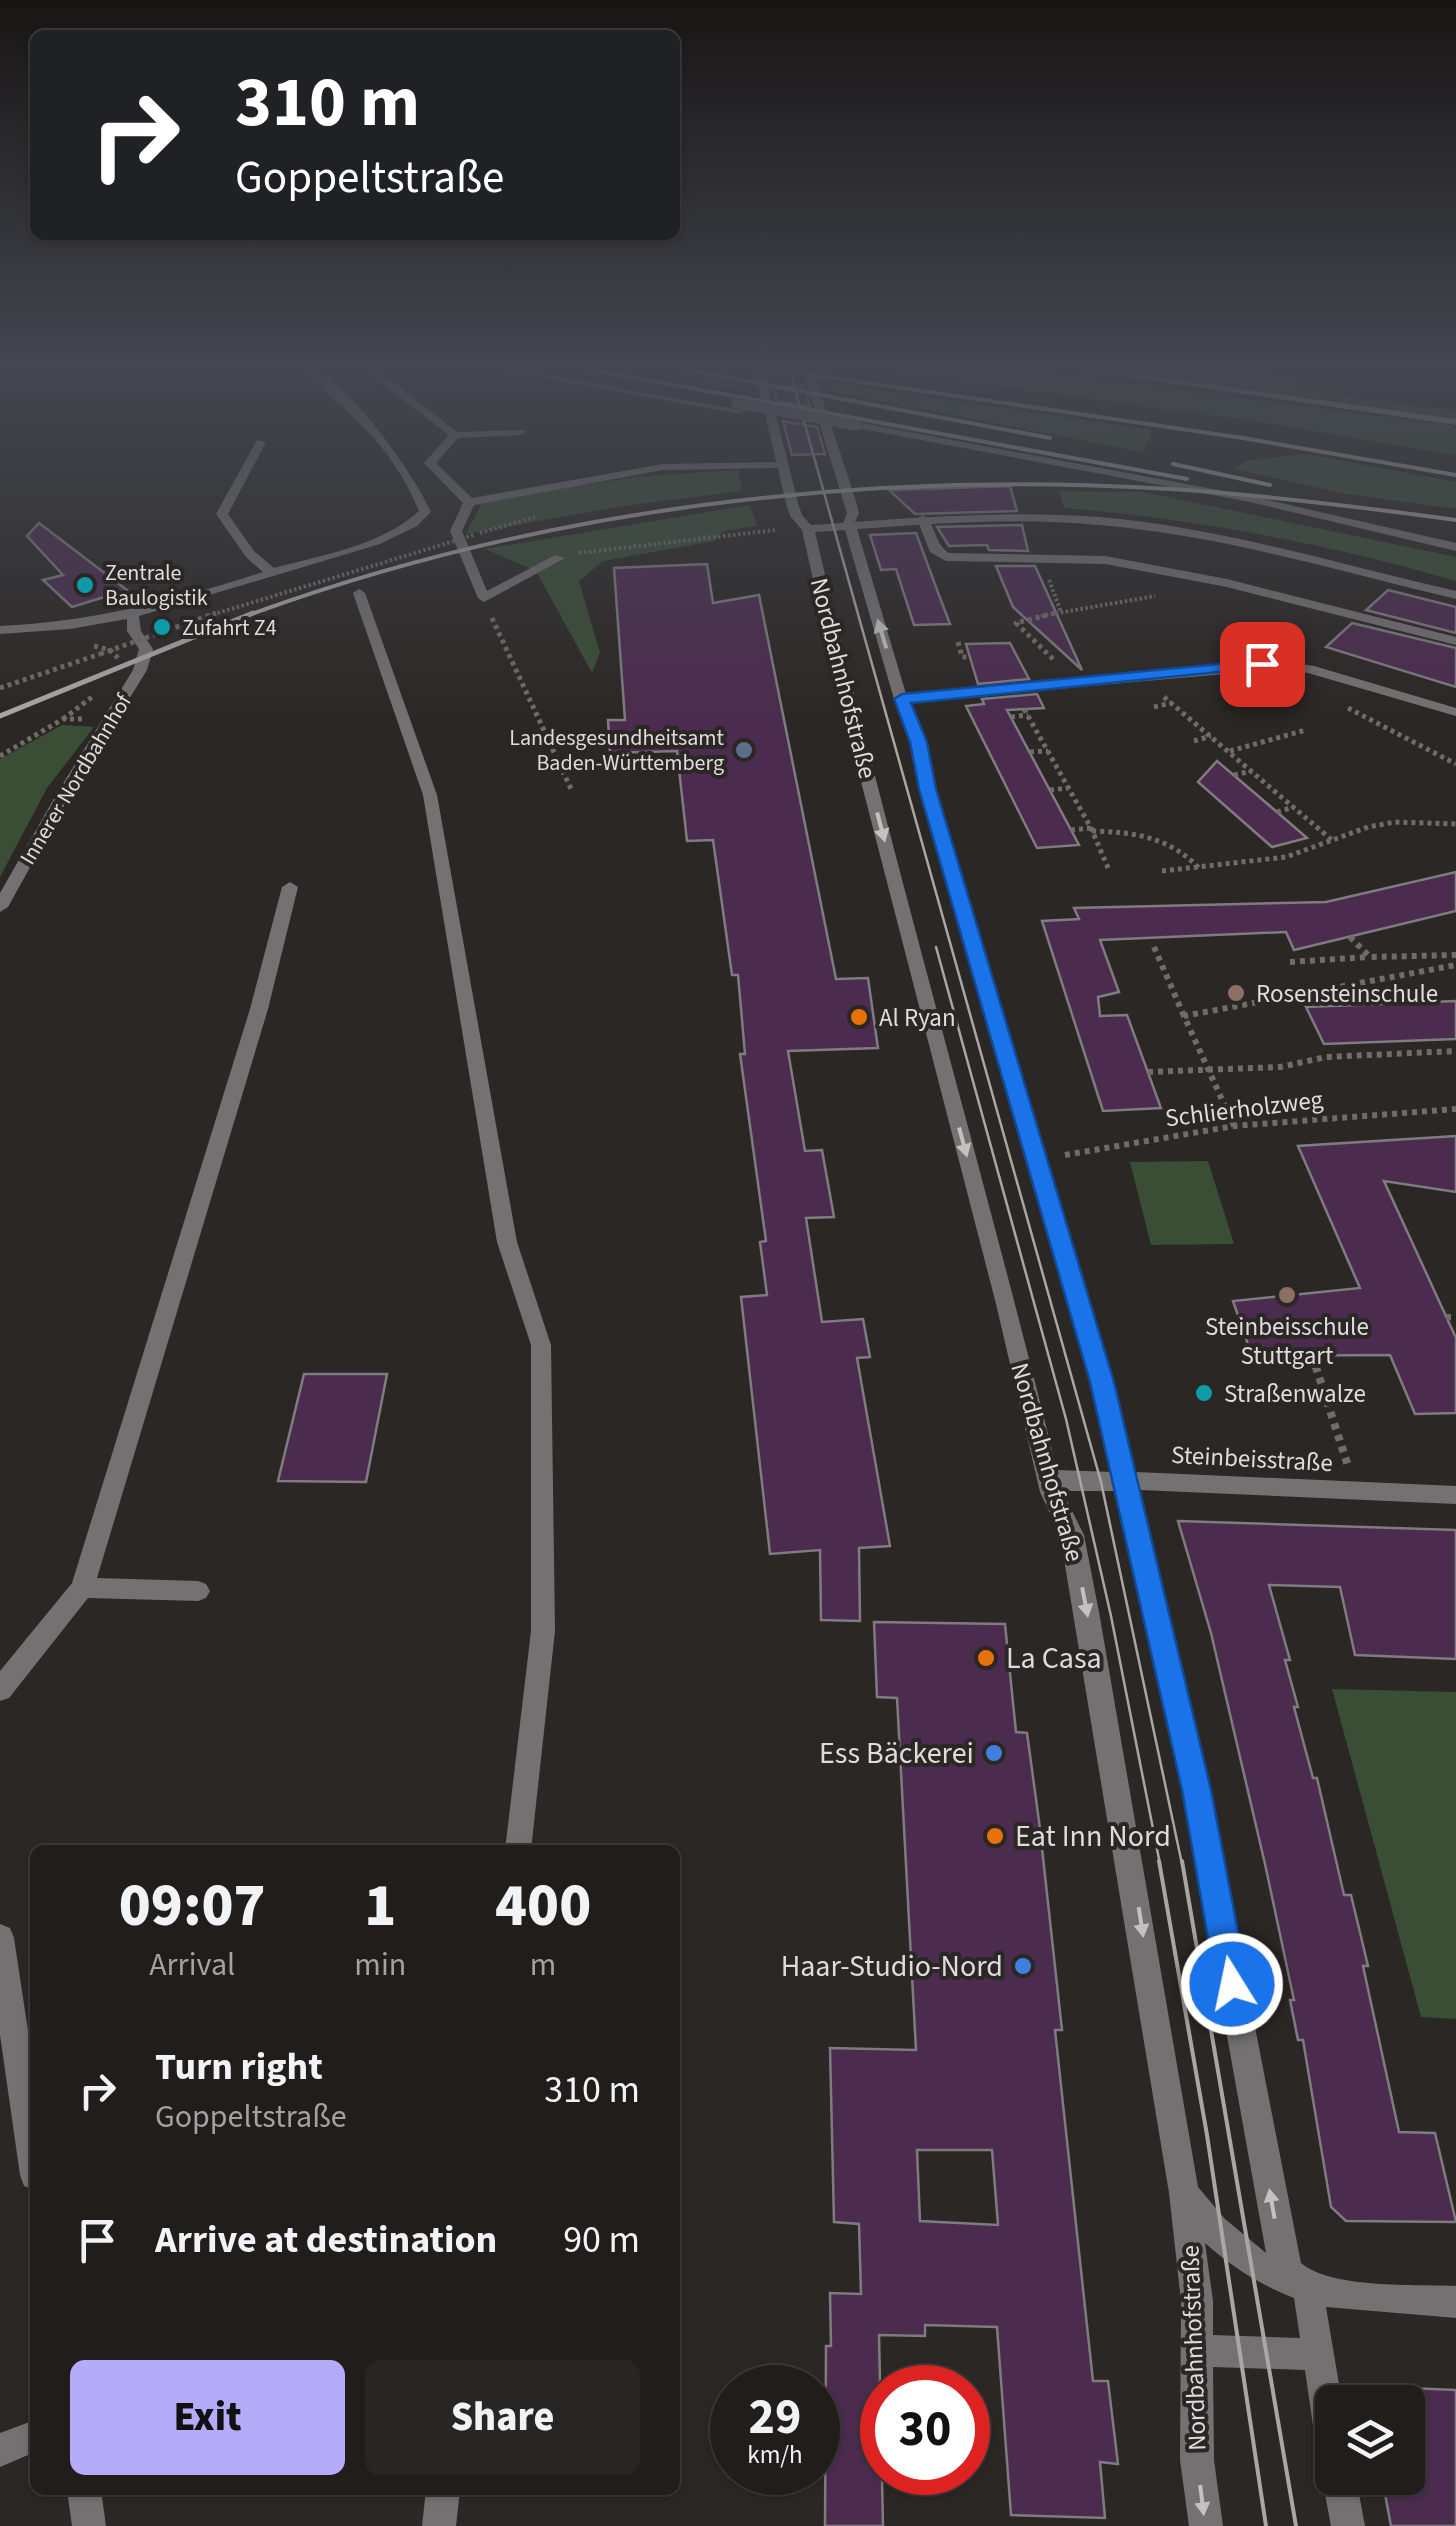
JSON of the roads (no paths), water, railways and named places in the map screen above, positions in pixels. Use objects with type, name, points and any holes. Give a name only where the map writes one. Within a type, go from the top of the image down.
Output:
[{"type":"street","points":[[240,482],[222,514],[250,554],[272,573]]},
{"type":"street","points":[[0,630],[58,630],[133,615],[393,534],[418,521],[425,512],[412,482]]},
{"type":"street","points":[[448,482],[468,502]]},
{"type":"street","points":[[468,502],[580,482]]},
{"type":"street","name":"Nordbahnhofstraße","points":[[786,482],[796,516],[808,528],[849,708],[1006,1304],[1047,1476],[1072,1536],[1184,2193],[1196,2301],[1197,2460],[1206,2526]]},
{"type":"street","name":"Nordbahnhofstraße","points":[[844,482],[853,514],[849,523],[922,754],[928,789],[1039,1160],[1127,1482],[1196,1790],[1282,2254],[1289,2273],[1308,2290],[1323,2385]]},
{"type":"street","points":[[1122,482],[1456,550]]},
{"type":"street","points":[[1161,482],[1250,499],[1456,550]]},
{"type":"street","points":[[468,502],[456,531],[484,598],[559,558]]},
{"type":"street","points":[[923,518],[934,549],[946,558],[1048,557],[1135,565],[1320,605],[1456,641]]},
{"type":"street","points":[[808,528],[923,518],[1068,519],[1152,527],[1456,596]]},
{"type":"street","points":[[359,593],[430,795],[507,1242],[541,1345],[544,1630],[519,1845]]},
{"type":"street","name":"Innerer Nordbahnhof","points":[[0,907],[140,670],[146,649],[134,631],[133,615]]},
{"type":"street","points":[[902,699],[1262,664],[1293,666],[1456,712]]},
{"type":"street","points":[[0,1690],[82,1588],[259,1010],[290,887]]},
{"type":"street","name":"Steinbeisstraße","points":[[1047,1476],[1062,1482],[1456,1496]]},
{"type":"street","points":[[82,1588],[198,1591]]},
{"type":"street","points":[[0,1938],[30,2142]]},
{"type":"street","points":[[1184,2193],[1224,2242],[1276,2278],[1308,2290],[1456,2302]]},
{"type":"street","points":[[1197,2350],[1318,2354]]},
{"type":"street","points":[[0,2450],[30,2438]]},
{"type":"street","points":[[85,2495],[89,2526]]},
{"type":"street","points":[[438,2526],[442,2495]]},
{"type":"street","points":[[1342,2495],[1348,2526]]},
{"type":"tram line","points":[[821,482],[1101,1482],[1182,1864]]},
{"type":"tram line","points":[[936,947],[1066,1419],[1111,1616],[1160,1864]]},
{"type":"tram line","points":[[1159,1861],[1207,2135],[1266,2526]]},
{"type":"tram line","points":[[1182,1861],[1296,2526]]},
{"type":"railway","points":[[1256,482],[1270,485]]},
{"type":"railway","points":[[246,616],[357,579],[470,548],[701,505],[818,493],[936,486],[1170,489],[1456,520]]},
{"type":"railway","points":[[0,716],[253,613]]},
{"type":"place","name":"Zentrale Baulogistik","points":[[85,585]]},
{"type":"place","name":"Zufahrt Z4","points":[[162,627]]},
{"type":"place","name":"Landesgesundheitsamt Baden-Württemberg","points":[[744,750]]},
{"type":"place","name":"Rosensteinschule","points":[[1236,993]]},
{"type":"place","name":"Al Ryan","points":[[859,1017]]},
{"type":"place","name":"Steinbeisschule Stuttgart","points":[[1287,1295]]},
{"type":"place","name":"Straßenwalze","points":[[1204,1393]]},
{"type":"place","name":"La Casa","points":[[986,1658]]},
{"type":"place","name":"Ess Bäckerei","points":[[994,1753]]},
{"type":"place","name":"Eat Inn Nord","points":[[995,1836]]},
{"type":"place","name":"Haar-Studio-Nord","points":[[1023,1966]]}]
